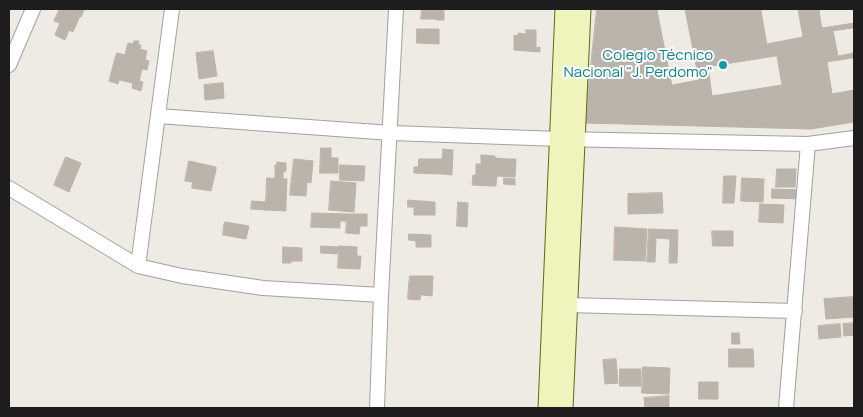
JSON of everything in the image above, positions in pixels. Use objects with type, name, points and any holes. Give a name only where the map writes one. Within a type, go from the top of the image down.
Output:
[{"type":"main road","points":[[563,408],[567,305],[566,9]]},
{"type":"main road","points":[[548,408],[567,139],[581,9]]},
{"type":"street","points":[[9,64],[33,9]]},
{"type":"street","points":[[138,266],[172,9]]},
{"type":"street","points":[[377,408],[396,9]]},
{"type":"street","points":[[158,116],[390,133],[567,139],[808,144],[854,138]]},
{"type":"street","points":[[786,408],[808,144]]},
{"type":"street","points":[[9,188],[138,266],[182,276],[263,288],[381,295]]},
{"type":"street","points":[[567,305],[795,311]]},
{"type":"building","points":[[59,9],[84,10],[81,17],[68,11],[67,15],[59,11]]},
{"type":"building","points":[[422,9],[443,9],[443,11],[437,11],[437,19],[421,19]]},
{"type":"building","name":"Colegio Técnico Nacional \"J. Perdomo\"","points":[[597,9],[854,9],[854,122],[811,129],[585,123]]},
{"type":"building","points":[[657,9],[685,9],[699,80],[672,85]]},
{"type":"building","points":[[761,9],[798,9],[803,37],[767,44]]},
{"type":"building","points":[[819,9],[854,9],[854,23],[822,28]]},
{"type":"building","points":[[59,11],[67,15],[68,11],[80,16],[73,32],[69,30],[65,40],[55,35],[60,23],[54,21]]},
{"type":"building","points":[[437,11],[444,11],[444,20],[437,20]]},
{"type":"building","points":[[854,28],[854,53],[838,56],[833,31]]},
{"type":"building","points":[[417,29],[439,29],[439,44],[417,43]]},
{"type":"building","points":[[526,30],[536,30],[536,48],[540,47],[540,52],[514,50],[514,35],[518,36],[518,33],[526,34]]},
{"type":"building","points":[[134,41],[139,41],[140,49],[147,51],[145,60],[125,55],[128,43],[133,44]]},
{"type":"building","points":[[213,51],[217,76],[199,79],[196,53]]},
{"type":"building","points":[[117,53],[125,55],[123,64],[114,62]]},
{"type":"building","points":[[125,55],[149,61],[147,70],[142,69],[139,81],[143,82],[141,91],[132,88],[133,83],[119,80],[118,84],[109,81],[114,62],[123,64]]},
{"type":"building","points":[[777,56],[782,85],[712,96],[708,67]]},
{"type":"building","points":[[854,58],[854,90],[832,94],[827,62]]},
{"type":"building","points":[[223,83],[224,98],[205,100],[204,85]]},
{"type":"building","points":[[321,148],[331,148],[331,158],[338,158],[338,173],[320,173]]},
{"type":"building","points":[[443,149],[453,150],[452,175],[442,174]]},
{"type":"building","points":[[481,155],[507,159],[507,171],[491,171],[491,186],[472,185],[473,175],[476,175],[476,164],[481,164]]},
{"type":"building","points":[[66,157],[81,163],[69,192],[54,185]]},
{"type":"building","points":[[294,159],[313,161],[311,183],[307,182],[306,196],[290,195]]},
{"type":"building","points":[[419,159],[443,159],[442,174],[414,173],[414,167],[418,167]]},
{"type":"building","points":[[507,159],[516,159],[515,177],[497,176],[496,186],[491,186],[491,171],[507,171]]},
{"type":"building","points":[[189,161],[216,167],[216,170],[206,168],[205,171],[196,168],[193,182],[185,181]]},
{"type":"building","points":[[277,162],[286,163],[283,179],[275,179],[275,165],[277,165]]},
{"type":"building","points":[[340,165],[365,166],[364,181],[340,180]]},
{"type":"building","points":[[196,168],[205,171],[206,168],[216,170],[211,191],[192,188]]},
{"type":"building","points":[[777,169],[796,169],[795,187],[776,187]]},
{"type":"building","points":[[724,176],[736,176],[734,203],[723,203]]},
{"type":"building","points":[[267,178],[287,179],[286,203],[266,202]]},
{"type":"building","points":[[504,178],[515,179],[515,185],[504,184]]},
{"type":"building","points":[[742,178],[764,179],[763,202],[741,201]]},
{"type":"building","points":[[331,181],[356,183],[354,212],[329,210]]},
{"type":"building","points":[[772,189],[801,190],[801,199],[772,198]]},
{"type":"building","points":[[662,193],[663,213],[628,214],[628,194]]},
{"type":"building","points":[[408,200],[435,202],[435,215],[414,215],[414,207],[408,207]]},
{"type":"building","points":[[252,201],[266,202],[265,210],[251,209]]},
{"type":"building","points":[[266,202],[286,203],[286,211],[265,210]]},
{"type":"building","points":[[458,202],[468,203],[467,227],[457,226]]},
{"type":"building","points":[[760,204],[784,205],[783,223],[759,222]]},
{"type":"building","points":[[312,213],[347,214],[347,221],[340,221],[340,228],[311,227]]},
{"type":"building","points":[[347,214],[367,214],[367,226],[360,226],[359,234],[346,233]]},
{"type":"building","points":[[225,222],[249,226],[248,230],[224,226]]},
{"type":"building","points":[[224,226],[248,230],[246,239],[223,235]]},
{"type":"building","points":[[615,227],[647,229],[645,261],[614,260]]},
{"type":"building","points":[[649,229],[678,230],[677,263],[669,263],[670,239],[656,238],[655,262],[647,262]]},
{"type":"building","points":[[712,231],[733,231],[733,246],[713,246]]},
{"type":"building","points":[[409,234],[431,235],[431,247],[416,247],[416,241],[409,240]]},
{"type":"building","points":[[321,246],[338,247],[337,254],[321,253]]},
{"type":"building","points":[[339,246],[357,247],[357,256],[361,256],[360,269],[338,268]]},
{"type":"building","points":[[283,247],[302,248],[302,261],[283,263]]},
{"type":"building","points":[[410,276],[433,276],[432,296],[414,294],[414,285],[409,285]]},
{"type":"building","points":[[409,285],[414,285],[414,294],[421,294],[420,300],[408,299]]},
{"type":"building","points":[[854,297],[854,317],[826,319],[824,299]]},
{"type":"building","points":[[854,323],[854,335],[844,336],[843,324]]},
{"type":"building","points":[[840,324],[841,337],[819,339],[818,326]]},
{"type":"building","points":[[732,333],[739,333],[740,344],[732,344]]},
{"type":"building","points":[[729,349],[753,349],[754,367],[729,367]]},
{"type":"building","points":[[616,359],[618,383],[605,384],[603,360]]},
{"type":"building","points":[[643,367],[670,368],[669,394],[642,393]]},
{"type":"building","points":[[620,369],[641,369],[641,386],[620,386]]},
{"type":"building","points":[[699,382],[718,382],[718,399],[699,399]]},
{"type":"building","points":[[669,396],[669,408],[645,408],[644,398]]},
{"type":"place","name":"Colegio Técnico Nacional \"J. Perdomo\"","points":[[723,65]]}]
